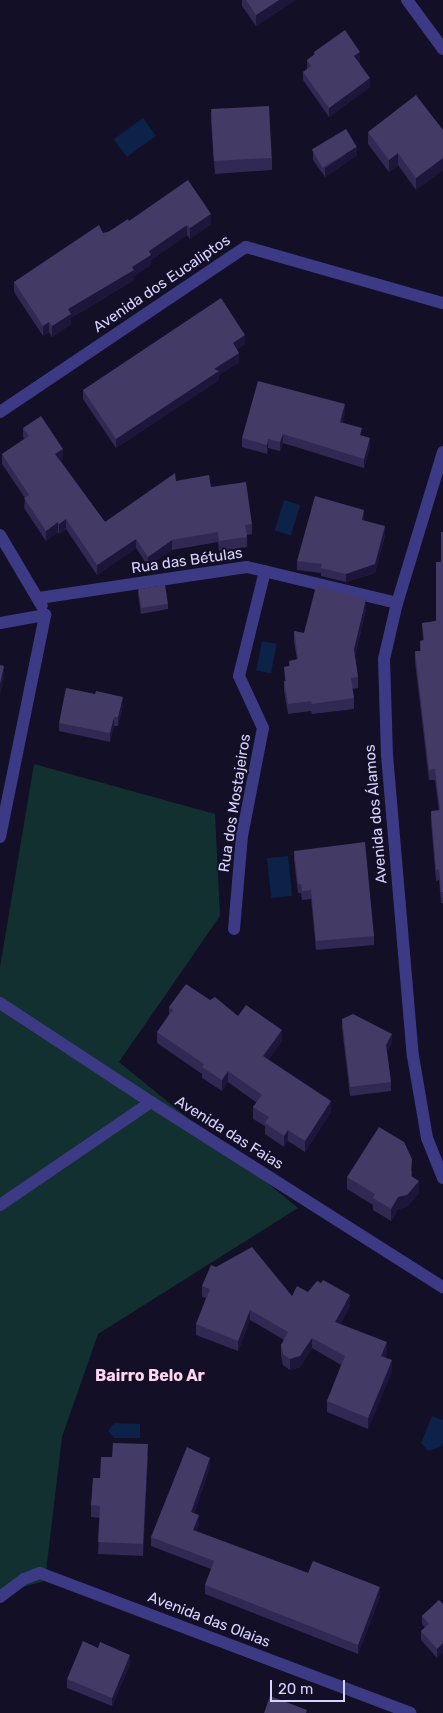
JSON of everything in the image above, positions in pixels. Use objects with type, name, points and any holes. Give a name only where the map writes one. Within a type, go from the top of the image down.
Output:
[{"type":"street","points":[[407,0],[443,49]]},
{"type":"street","name":"Avenida dos Eucaliptos","points":[[0,412],[246,248],[443,303]]},
{"type":"street","name":"Avenida dos Álamos","points":[[443,452],[397,603],[384,659],[387,755],[413,1056],[427,1138],[443,1178]]},
{"type":"street","points":[[0,535],[39,598],[45,615],[0,837]]},
{"type":"street","name":"Rua das Bétulas","points":[[39,598],[247,567],[397,603]]},
{"type":"street","name":"Rua dos Mostajeiros","points":[[234,929],[242,836],[263,728],[240,676],[265,571]]},
{"type":"street","points":[[0,623],[45,615]]},
{"type":"street","name":"Avenida das Faias","points":[[0,1003],[150,1102],[443,1287]]},
{"type":"street","points":[[0,1205],[150,1102]]},
{"type":"street","name":"Avenida das Olaias","points":[[0,1597],[24,1579],[40,1573],[410,1713]]},
{"type":"green space","points":[[34,764],[215,814],[220,916],[119,1062],[298,1208],[98,1334],[62,1437],[45,1581],[0,1593],[0,967]]},
{"type":"water","points":[[143,118],[156,136],[127,157],[114,139]]},
{"type":"water","points":[[284,500],[300,505],[291,536],[275,531]]},
{"type":"water","points":[[262,641],[277,644],[271,673],[256,670]]},
{"type":"water","points":[[288,856],[292,896],[271,898],[267,858]]},
{"type":"water","points":[[432,1416],[443,1420],[443,1443],[440,1447],[428,1451],[421,1443]]},
{"type":"water","points":[[114,1423],[140,1424],[140,1438],[114,1438],[108,1431]]},
{"type":"building","points":[[246,0],[279,0],[256,15]]},
{"type":"building","points":[[345,30],[360,52],[354,56],[370,78],[329,108],[303,72],[311,66],[307,60],[315,54],[314,52]]},
{"type":"building","points":[[416,95],[443,130],[443,158],[416,178],[398,153],[389,160],[368,132]]},
{"type":"building","points":[[269,106],[272,158],[214,161],[211,109]]},
{"type":"building","points":[[346,129],[357,147],[323,168],[312,150]]},
{"type":"building","points":[[188,180],[211,214],[190,228],[187,225],[149,251],[151,255],[132,267],[134,270],[68,309],[71,314],[52,326],[49,322],[43,326],[14,282],[99,225],[103,233],[108,232],[128,219],[129,221]]},
{"type":"building","points":[[221,298],[245,335],[233,343],[239,353],[214,369],[219,371],[116,439],[83,390]]},
{"type":"building","points":[[258,381],[345,404],[340,422],[362,428],[360,435],[370,438],[364,459],[283,434],[280,442],[268,439],[267,445],[242,438]]},
{"type":"building","points":[[41,416],[63,449],[55,454],[105,522],[175,473],[176,481],[209,475],[211,487],[246,482],[252,524],[245,525],[247,537],[219,541],[218,532],[172,540],[148,557],[136,539],[97,565],[66,519],[59,524],[58,522],[46,531],[24,498],[29,495],[2,454],[29,436],[23,428]]},
{"type":"building","points":[[315,496],[364,510],[362,520],[385,526],[375,564],[346,574],[321,568],[322,564],[297,561]]},
{"type":"building","points":[[441,532],[443,532],[443,892],[441,892],[439,869],[436,870],[431,811],[440,810],[435,769],[429,770],[415,651],[421,651],[420,641],[424,640],[422,623],[436,621],[436,562],[441,562]]},
{"type":"building","points":[[165,585],[168,604],[141,608],[138,589]]},
{"type":"building","points":[[316,586],[366,599],[354,649],[358,677],[351,678],[354,698],[312,704],[311,701],[288,704],[284,681],[286,681],[284,667],[290,666],[289,661],[298,659],[294,631],[304,633]]},
{"type":"building","points":[[0,665],[4,666],[0,684]]},
{"type":"building","points":[[66,688],[95,694],[96,691],[123,697],[118,717],[114,717],[110,733],[59,723]]},
{"type":"building","points":[[365,842],[374,936],[316,941],[311,890],[302,891],[301,884],[298,884],[294,851]]},
{"type":"building","points":[[186,984],[210,1000],[215,997],[238,1016],[246,1005],[282,1030],[263,1056],[331,1101],[305,1141],[288,1130],[284,1136],[265,1123],[269,1117],[253,1107],[262,1095],[228,1071],[222,1080],[202,1067],[204,1064],[157,1032],[173,1010],[169,1007]]},
{"type":"building","points":[[353,1014],[392,1034],[386,1045],[391,1082],[350,1087],[342,1019]]},
{"type":"building","points":[[379,1127],[404,1142],[412,1159],[411,1176],[419,1181],[407,1195],[398,1197],[391,1209],[373,1198],[375,1194],[347,1177]]},
{"type":"building","points":[[252,1247],[292,1296],[297,1286],[308,1292],[317,1281],[321,1283],[323,1280],[350,1295],[335,1322],[387,1342],[381,1356],[392,1360],[368,1418],[327,1401],[345,1356],[312,1338],[300,1356],[290,1359],[283,1354],[281,1345],[288,1332],[250,1310],[238,1341],[196,1324],[210,1289],[202,1286],[211,1265],[216,1267]]},
{"type":"building","points":[[113,1443],[148,1444],[143,1544],[98,1542],[100,1506],[91,1505],[93,1478],[100,1478],[101,1457],[112,1457]]},
{"type":"building","points":[[187,1447],[210,1458],[191,1512],[199,1515],[193,1530],[308,1573],[313,1561],[380,1587],[358,1645],[205,1585],[214,1561],[151,1537]]},
{"type":"building","points":[[439,1600],[443,1604],[443,1643],[437,1649],[421,1631],[429,1624],[422,1616]]},
{"type":"building","points":[[83,1641],[98,1648],[100,1642],[130,1655],[112,1698],[67,1679]]},
{"type":"building","points":[[270,1696],[307,1710],[306,1713],[264,1713]]},
{"type":"district","name":"Bairro Belo Ar","points":[[150,1376]]}]
